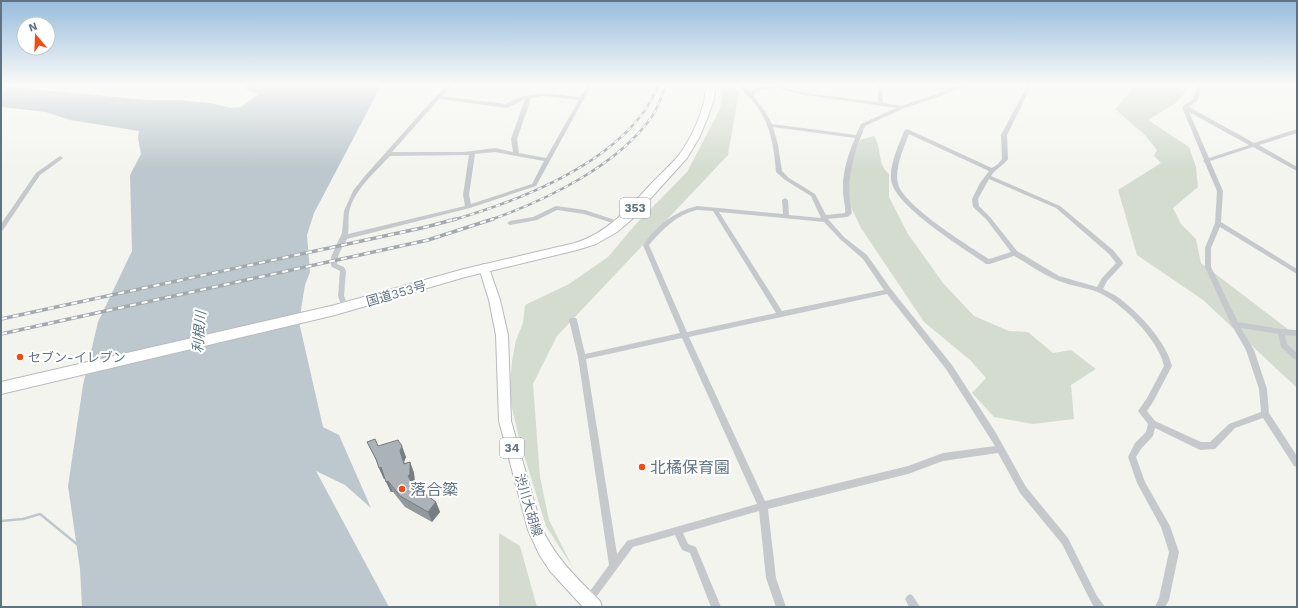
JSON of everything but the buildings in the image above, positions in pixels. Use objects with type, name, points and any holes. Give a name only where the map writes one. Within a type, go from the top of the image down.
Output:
[{"type":"highway","name":"国道353号","points":[[1,388],[340,309],[484,268],[577,246],[605,234],[619,223],[688,150],[705,112]]},
{"type":"main road","name":"渋川大胡線","points":[[484,268],[504,348],[503,403],[505,421],[535,530],[544,549],[555,566],[591,604]]},
{"type":"street","points":[[340,309],[343,272],[342,269],[334,265],[334,259],[336,252],[345,237],[348,207],[362,181],[425,112]]},
{"type":"street","points":[[516,153],[514,139],[523,112]]},
{"type":"street","points":[[345,237],[468,207],[534,185],[575,112]]},
{"type":"street","points":[[764,112],[771,125],[778,152],[779,172],[813,196],[825,218],[842,238],[865,257],[889,291],[949,367],[993,435],[1023,490],[1065,541],[1094,599],[1100,607]]},
{"type":"street","points":[[781,607],[771,578],[763,506],[646,246],[668,221],[681,213],[697,208],[825,218],[847,215],[849,213],[846,202],[848,162],[857,137],[863,125],[890,112]]},
{"type":"street","points":[[1016,112],[1004,135],[1005,159],[1000,165],[992,170],[975,199],[976,207],[988,218],[1015,253],[1057,278],[1099,290],[1116,299],[1135,316],[1151,334],[1166,357],[1168,366],[1150,400],[1142,411],[1152,424],[1200,446],[1212,446],[1232,426],[1265,414]]},
{"type":"street","points":[[1187,112],[1206,161],[1220,191],[1218,223],[1208,248],[1208,267],[1235,324],[1250,350],[1263,390],[1265,414],[1297,463]]},
{"type":"street","points":[[1194,112],[1297,169]]},
{"type":"street","points":[[771,125],[857,137]]},
{"type":"street","points":[[992,170],[907,131],[895,167],[896,185],[904,199],[955,240],[988,262],[1015,253]]},
{"type":"street","points":[[1206,161],[1297,131]]},
{"type":"street","points":[[388,154],[472,153],[495,150],[548,160]]},
{"type":"street","points":[[468,207],[466,195],[472,153]]},
{"type":"street","points":[[1,229],[38,174],[60,158]]},
{"type":"street","points":[[989,177],[1058,207],[1111,252],[1120,263],[1104,280],[1099,290]]},
{"type":"street","points":[[785,200],[786,216]]},
{"type":"street","points":[[510,223],[535,219],[556,208],[585,212],[619,223]]},
{"type":"street","points":[[715,210],[780,314]]},
{"type":"street","points":[[1218,223],[1297,272]]},
{"type":"street","points":[[582,357],[889,291]]},
{"type":"street","points":[[573,320],[582,357],[614,566]]},
{"type":"street","points":[[1235,324],[1297,334]]},
{"type":"street","points":[[1281,332],[1284,345],[1297,357]]},
{"type":"street","points":[[1152,424],[1150,434],[1138,446],[1132,457],[1141,483],[1164,526],[1174,552],[1164,600],[1160,607]]},
{"type":"street","points":[[591,604],[614,566],[630,544],[763,506],[908,470],[943,457],[1000,449]]},
{"type":"street","points":[[676,530],[685,547],[693,550],[716,607]]},
{"type":"shaded area","points":[[718,112],[735,112],[728,155],[557,336],[533,384],[540,477],[549,520],[573,568],[546,526],[520,442],[509,395],[512,361],[516,340],[523,323],[525,305],[569,284],[608,257],[635,225],[687,172]]},
{"type":"shaded area","points":[[1119,112],[1160,112],[1148,120],[1189,147],[1196,167],[1198,187],[1173,208],[1181,224],[1196,239],[1201,263],[1297,336],[1297,388],[1203,300],[1137,255],[1118,190],[1161,163],[1154,156],[1157,150],[1146,136]]},
{"type":"shaded area","points":[[874,136],[877,141],[882,165],[889,174],[889,197],[908,234],[943,283],[974,316],[1009,331],[1028,332],[1053,353],[1071,350],[1096,369],[1071,385],[1074,419],[1033,424],[994,417],[972,393],[986,378],[970,360],[924,322],[861,228],[848,201],[851,164],[860,140]]},
{"type":"shaded area","points":[[499,533],[520,546],[537,607],[499,607]]},
{"type":"water","name":"利根川","points":[[47,112],[367,112],[314,213],[307,235],[310,272],[305,285],[299,322],[323,427],[339,435],[371,508],[345,485],[316,471],[389,607],[82,607],[80,569],[68,486],[83,385],[98,322],[132,251],[130,175],[141,154],[138,138],[139,131],[70,120]]},
{"type":"waterway","points":[[1,521],[23,519],[40,514],[78,545]]},
{"type":"railway","points":[[453,220],[531,193],[582,166],[605,151],[625,133],[643,112]]},
{"type":"railway","points":[[491,220],[512,212],[558,191],[602,165],[639,133],[654,112]]},
{"type":"railway","points":[[1,319],[426,227],[456,219]]},
{"type":"railway","points":[[1,334],[428,240],[491,220]]},
{"type":"place","name":"セブン-イレブン","points":[[20,357]]},
{"type":"place","name":"北橘保育園","points":[[642,467]]},
{"type":"place","name":"落合簗","points":[[402,489]]}]
